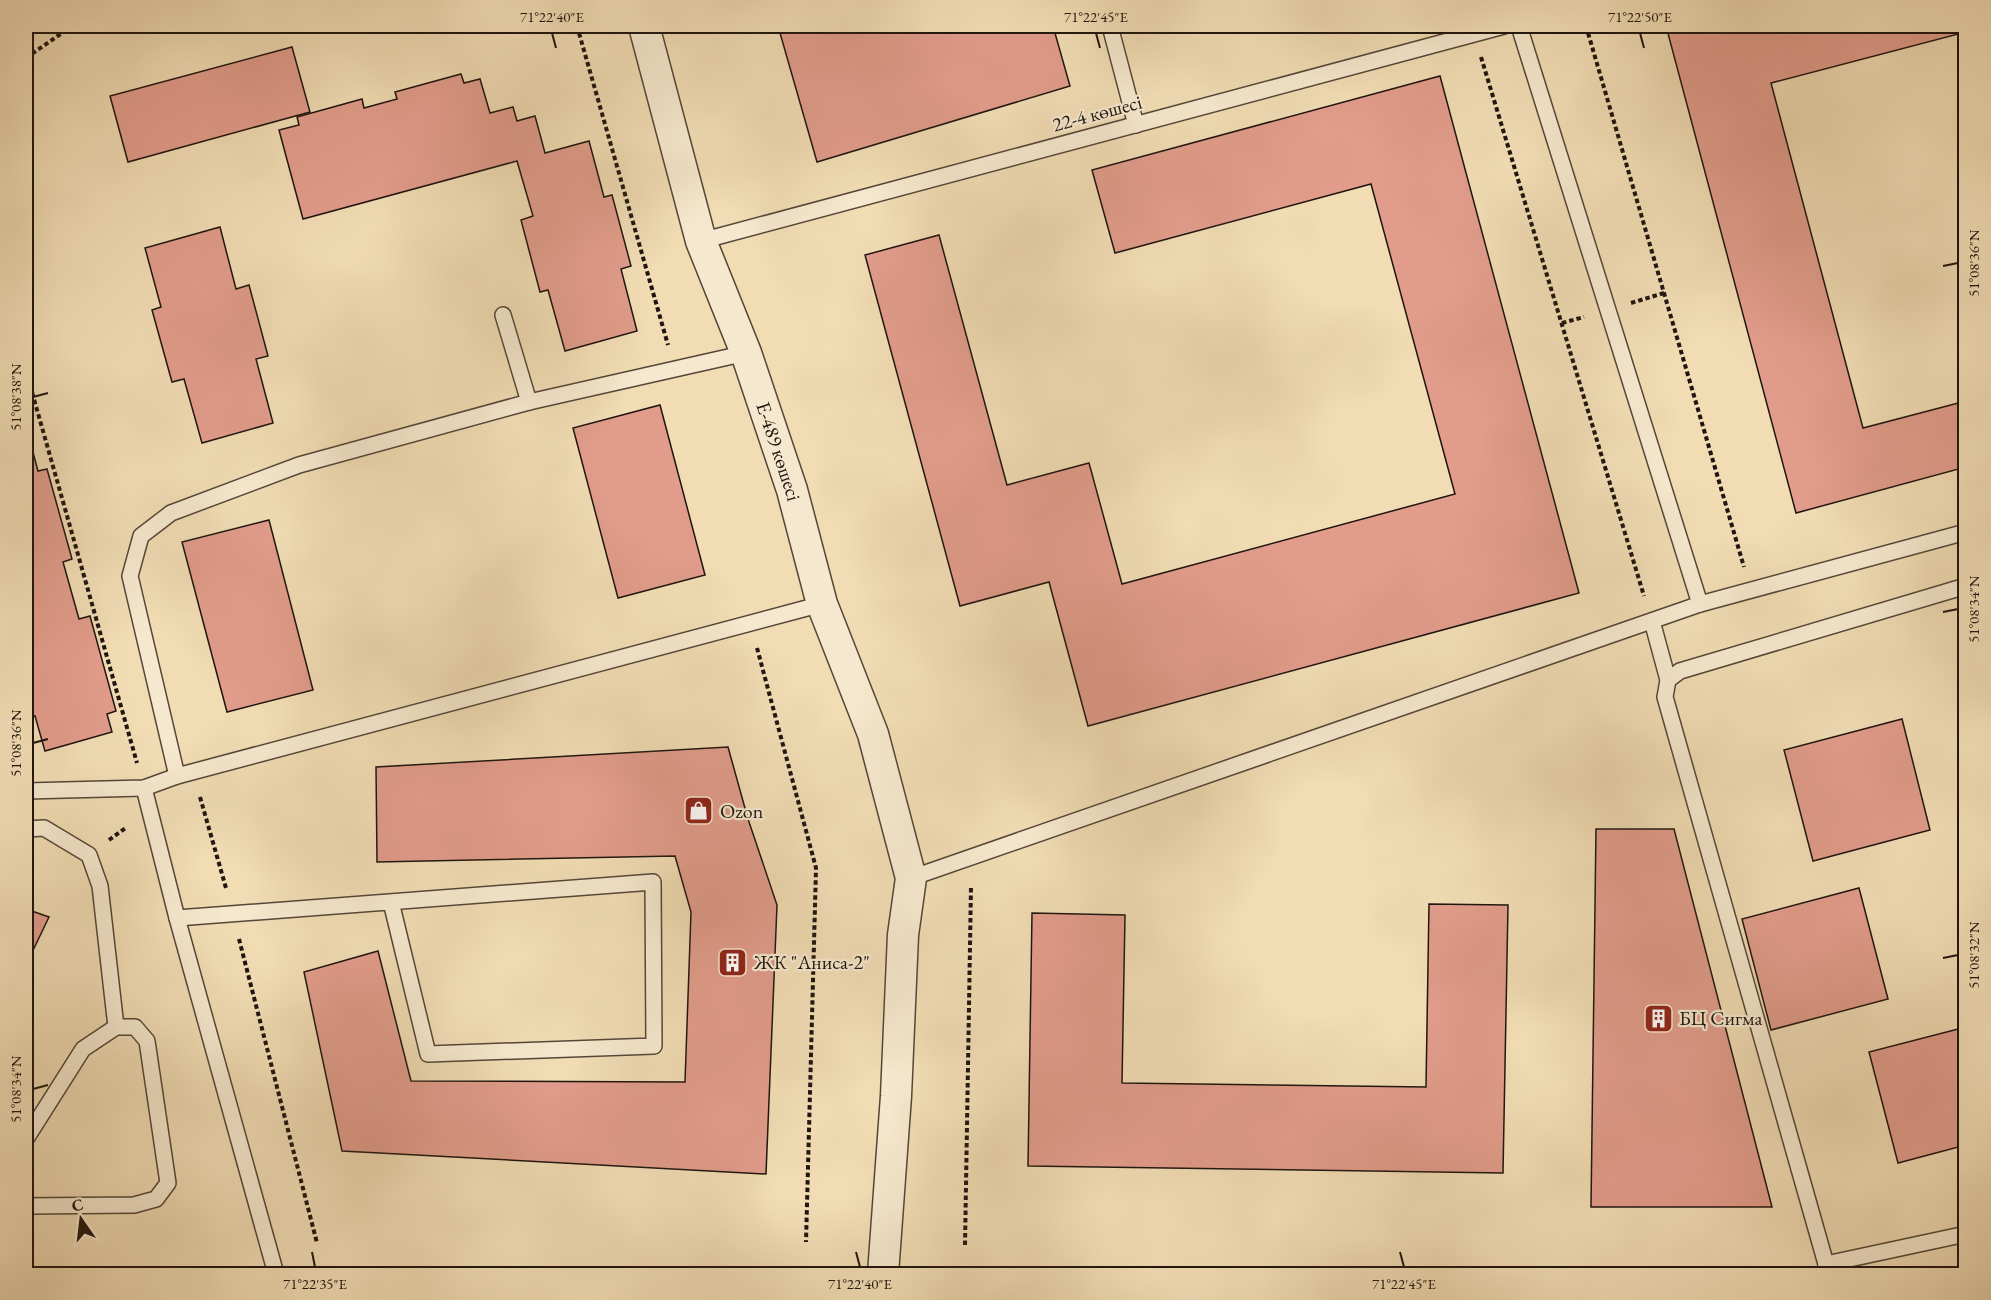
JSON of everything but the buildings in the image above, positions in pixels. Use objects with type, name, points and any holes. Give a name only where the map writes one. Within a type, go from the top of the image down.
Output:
[{"type":"street","name":"Е-489 көшесі","points":[[644,26],[701,241],[747,352],[792,490],[822,604],[873,734],[911,878]]},
{"type":"street","points":[[883,1275],[896,1096],[903,935],[911,878]]},
{"type":"lane","points":[[1110,26],[1136,125]]},
{"type":"lane","name":"22-4 көшесі","points":[[701,241],[1504,26]]},
{"type":"lane","points":[[1519,26],[1700,604]]},
{"type":"lane","points":[[503,315],[529,402]]},
{"type":"lane","points":[[177,776],[130,576],[141,536],[171,513],[299,465],[529,402],[747,352]]},
{"type":"lane","points":[[911,878],[1700,604],[1965,532]]},
{"type":"lane","points":[[1668,680],[1680,671],[1965,586]]},
{"type":"lane","points":[[26,791],[144,788],[177,776],[822,604]]},
{"type":"lane","points":[[1652,621],[1668,680],[1665,697],[1826,1269],[1965,1234]]},
{"type":"lane","points":[[144,788],[177,918],[276,1275]]},
{"type":"lane","points":[[26,829],[44,828],[88,855],[100,886],[116,1027]]},
{"type":"lane","points":[[177,918],[653,882],[654,1046],[428,1054],[391,902]]},
{"type":"lane","points":[[26,1139],[83,1049],[116,1027],[135,1028],[147,1041],[168,1183],[156,1199],[134,1205],[26,1206]]},
{"type":"path","points":[[26,58],[72,26]]},
{"type":"path","points":[[578,26],[674,369]]},
{"type":"path","points":[[1586,26],[1750,591]]},
{"type":"path","points":[[1474,33],[1652,621]]},
{"type":"path","points":[[26,371],[144,788]]},
{"type":"path","points":[[750,623],[816,868],[806,1242]]},
{"type":"path","points":[[192,772],[233,914],[317,1243]]},
{"type":"path","points":[[88,855],[149,812]]},
{"type":"path","points":[[965,1245],[972,857]]},
{"type":"place","name":"Ozon","points":[[699,811]]},
{"type":"place","name":"ЖК \"Аниса-2\"","points":[[733,962]]},
{"type":"place","name":"БЦ Сигма","points":[[1658,1018]]}]
